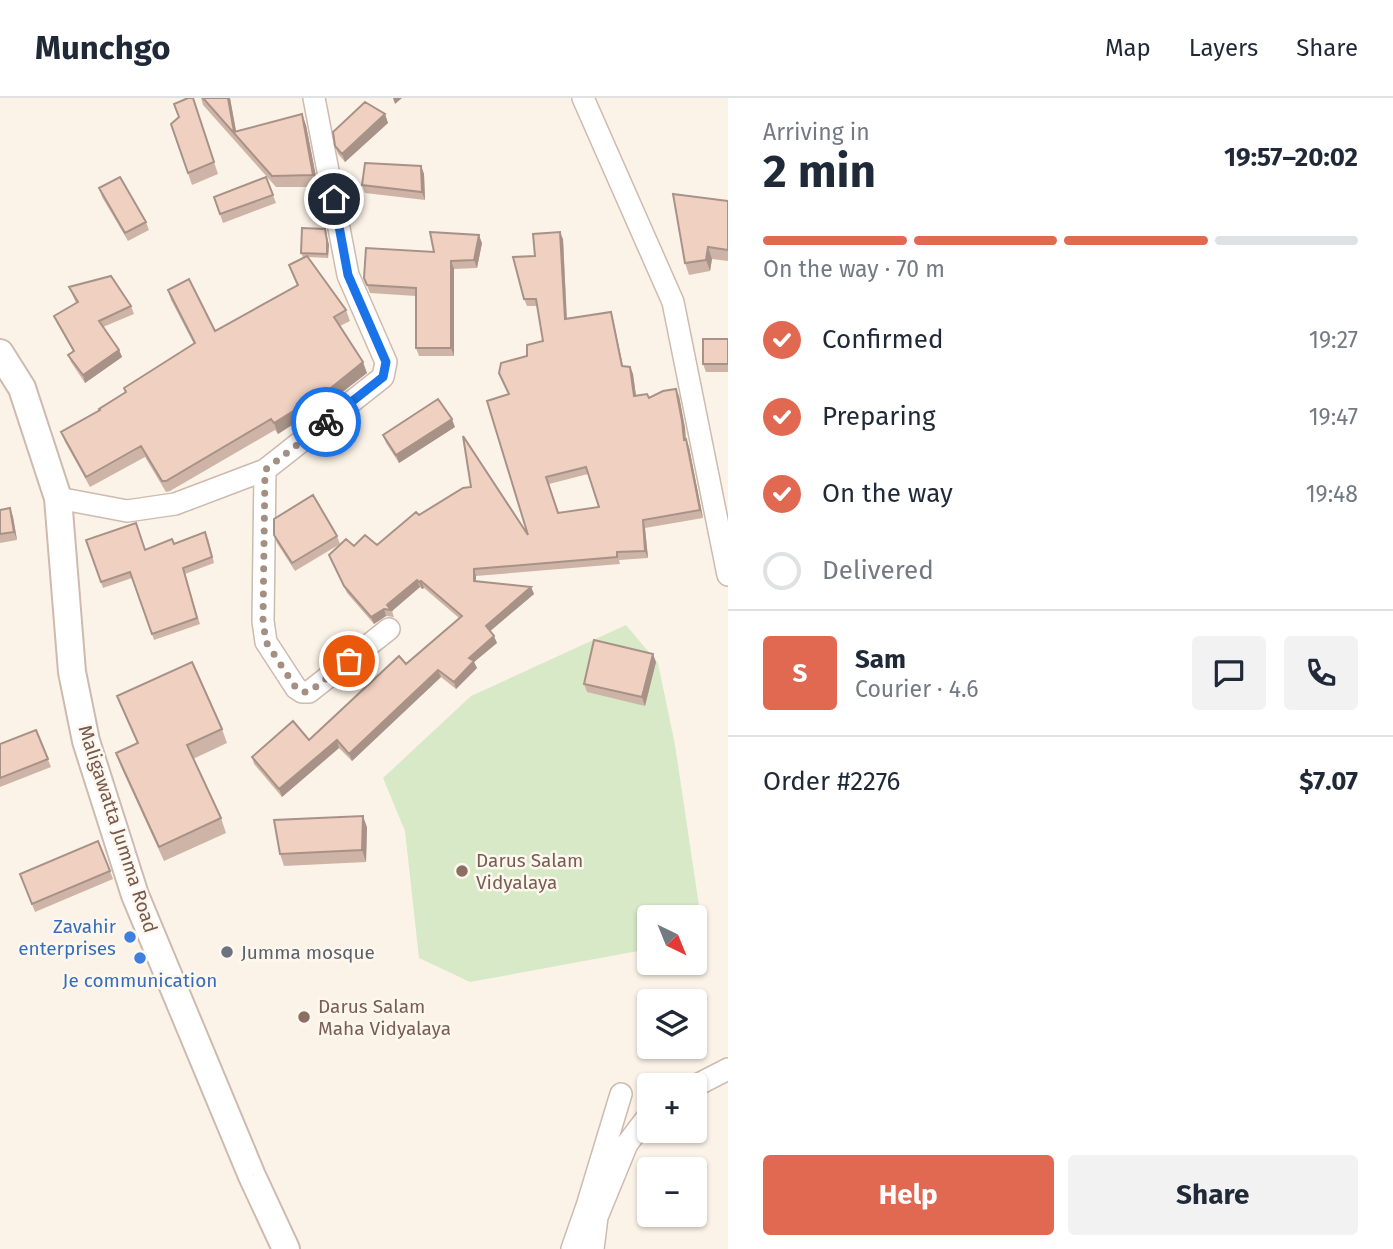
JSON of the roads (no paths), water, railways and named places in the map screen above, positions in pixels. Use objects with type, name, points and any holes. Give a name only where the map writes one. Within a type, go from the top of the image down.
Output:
[{"type":"street","points":[[58,498],[127,510],[175,504],[265,470],[383,377],[386,362],[348,275],[314,98]]},
{"type":"street","points":[[583,98],[673,302],[728,575]]},
{"type":"street","name":"Maligawatta Jumma Road","points":[[0,353],[22,388],[58,498],[72,672],[86,741],[135,895],[252,1176],[286,1249]]},
{"type":"street","points":[[265,470],[263,621],[266,642],[296,688],[309,692],[389,629]]},
{"type":"street","points":[[707,1080],[728,1069]]},
{"type":"street","points":[[572,1249],[621,1094]]},
{"type":"street","points":[[593,1249],[597,1217],[627,1144],[637,1131]]},
{"type":"place","name":"Darus Salam Vidyalaya","points":[[462,871]]},
{"type":"place","name":"Zavahir enterprises","points":[[130,937]]},
{"type":"place","name":"Jumma mosque","points":[[227,952]]},
{"type":"place","name":"Je communication","points":[[140,958]]},
{"type":"place","name":"Darus Salam Maha Vidyalaya","points":[[304,1017]]}]
